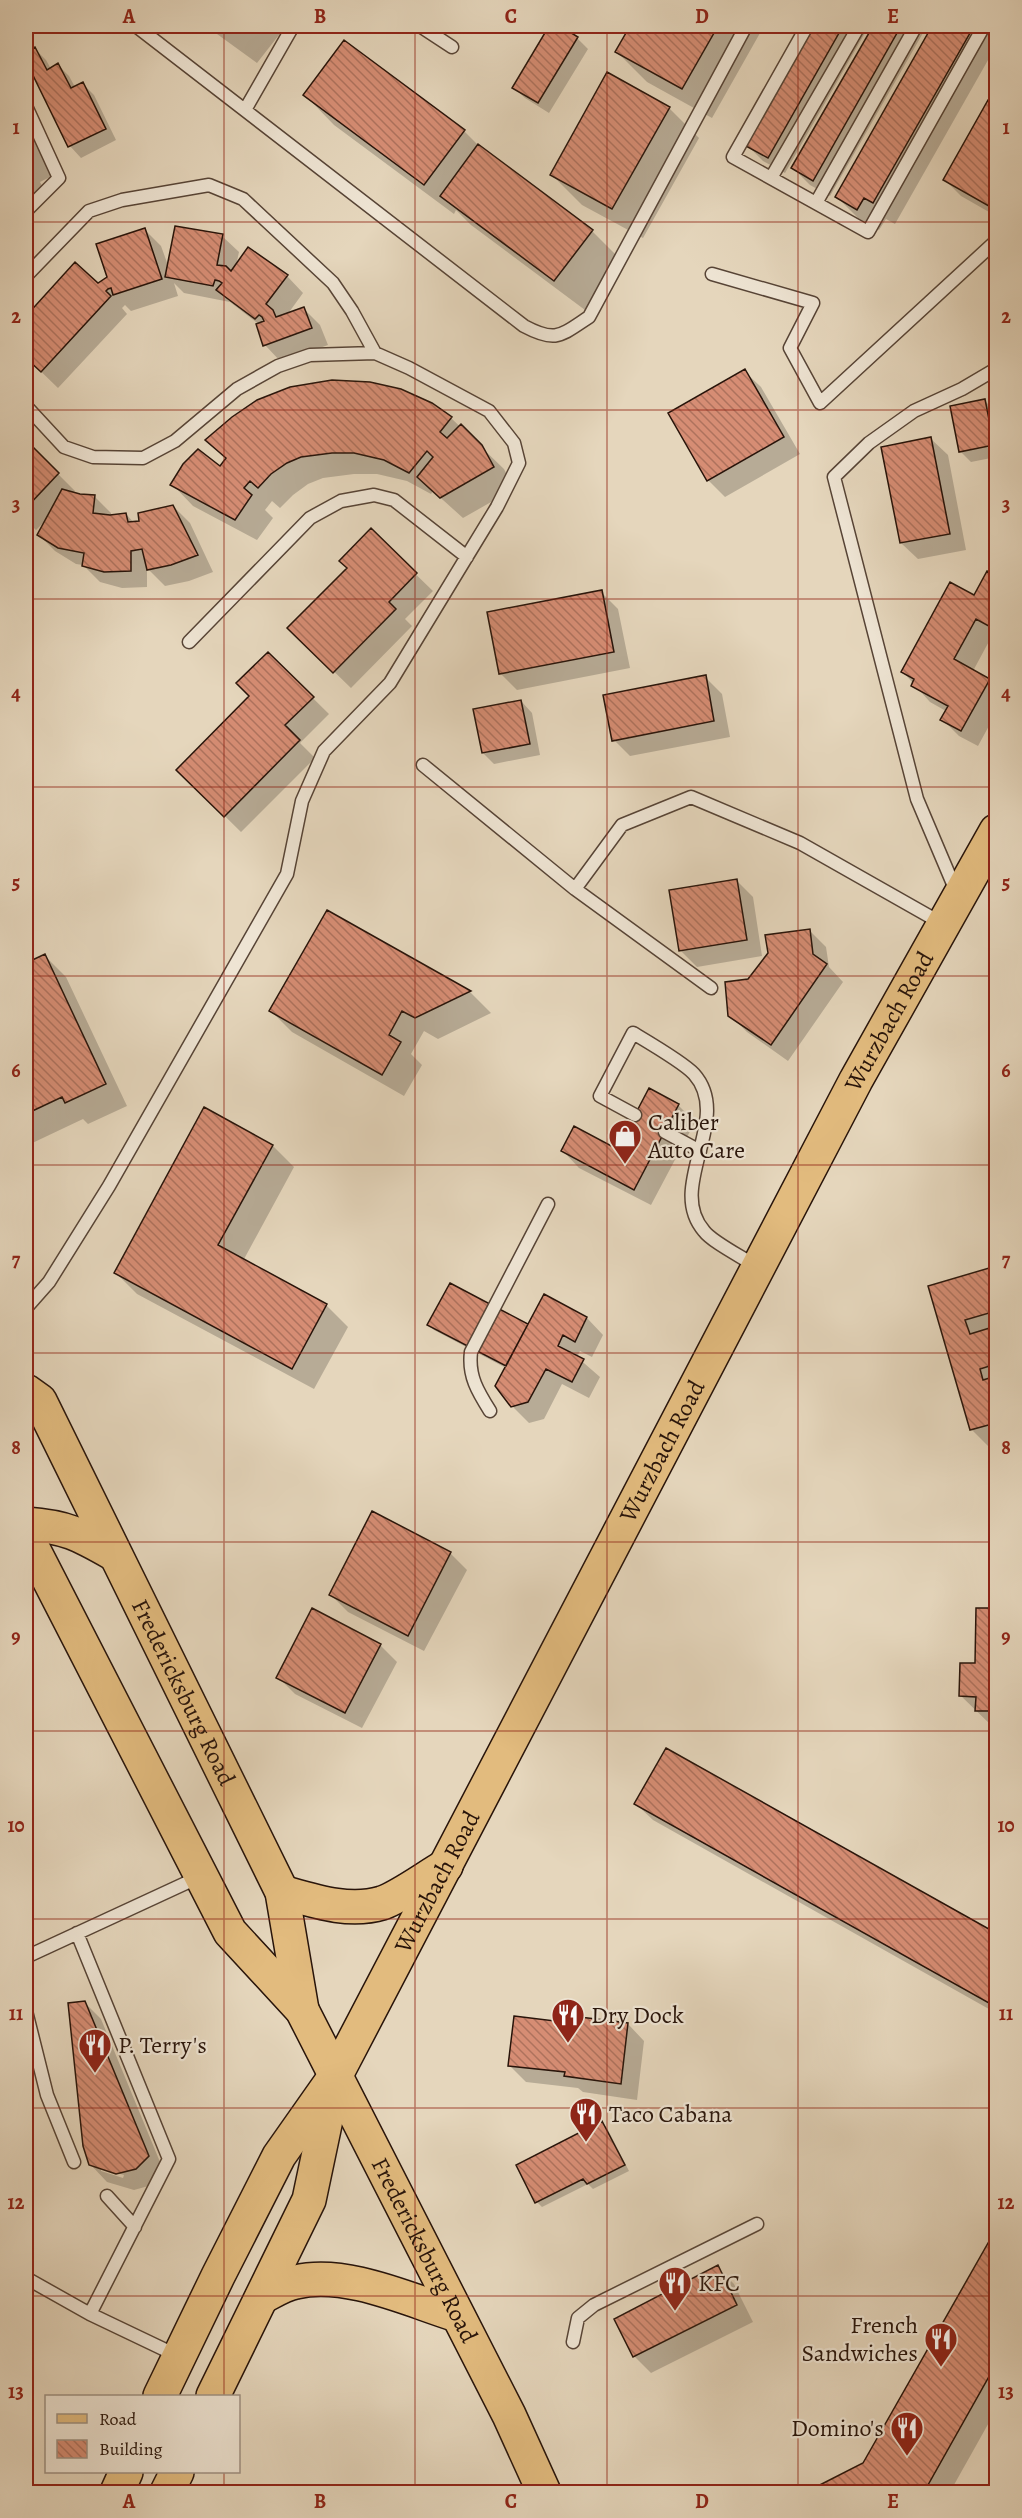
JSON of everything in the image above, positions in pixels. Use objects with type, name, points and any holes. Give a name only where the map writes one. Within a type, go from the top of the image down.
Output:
[{"type":"main road","name":"Wurzbach Road","points":[[161,2395],[178,2356],[279,2156],[336,2074],[856,1080],[996,831]]},
{"type":"main road","name":"Fredericksburg Road","points":[[26,1391],[40,1401],[282,1892],[302,2010]]},
{"type":"main road","points":[[26,1524],[56,1526],[72,1531],[114,1554]]},
{"type":"main road","name":"Fredericksburg Road","points":[[26,1535],[230,1932],[302,2010],[509,2415],[544,2493]]},
{"type":"main road","points":[[282,1892],[327,1905],[355,1906],[382,1902],[446,1866]]},
{"type":"main road","name":"Wurzbach Road","points":[[214,2395],[309,2200],[336,2074]]},
{"type":"main road","points":[[262,2297],[295,2282],[326,2278],[358,2283],[457,2315]]},
{"type":"main road","points":[[117,2493],[126,2473]]},
{"type":"main road","points":[[167,2493],[177,2473]]},
{"type":"lane","points":[[136,26],[524,327],[544,337],[562,335],[589,317],[746,26]]},
{"type":"lane","points":[[245,110],[293,26]]},
{"type":"lane","points":[[420,26],[452,47]]},
{"type":"lane","points":[[807,26],[733,157],[868,232],[984,26]]},
{"type":"lane","points":[[771,178],[859,26]]},
{"type":"lane","points":[[816,202],[916,26]]},
{"type":"lane","points":[[26,106],[59,178],[26,211]]},
{"type":"lane","points":[[26,276],[89,211],[122,200],[209,185],[243,199],[333,283],[352,311],[375,353]]},
{"type":"lane","points":[[712,274],[813,303],[790,348],[820,404],[996,241]]},
{"type":"lane","points":[[26,406],[64,447],[93,457],[143,458],[175,441],[237,389],[278,366],[310,355],[375,353],[409,368],[489,411],[514,443],[519,463],[497,507],[390,683],[324,751],[302,801],[287,874],[109,1186],[49,1282],[26,1308]]},
{"type":"lane","points":[[952,911],[917,799],[834,477],[869,442],[914,411],[962,389],[996,369]]},
{"type":"lane","points":[[189,642],[310,518],[341,501],[374,495],[394,500],[467,557]]},
{"type":"lane","points":[[423,765],[575,889],[711,988]]},
{"type":"lane","points":[[575,889],[622,825],[691,797],[952,911]]},
{"type":"lane","points":[[635,1115],[600,1096],[633,1033],[694,1074],[709,1101],[692,1180],[694,1213],[704,1232],[758,1268]]},
{"type":"lane","points":[[664,1132],[700,1151]]},
{"type":"lane","points":[[490,1412],[475,1387],[470,1365],[471,1352],[548,1204]]},
{"type":"lane","points":[[26,1957],[201,1877]]},
{"type":"lane","points":[[77,1933],[169,2159],[90,2314]]},
{"type":"lane","points":[[26,2011],[47,2095],[74,2162]]},
{"type":"lane","points":[[106,2196],[135,2227]]},
{"type":"lane","points":[[573,2342],[578,2318],[594,2305],[757,2224]]},
{"type":"lane","points":[[26,2278],[90,2314],[178,2356]]},
{"type":"building","points":[[549,26],[560,26],[578,37],[538,103],[512,88]]},
{"type":"building","points":[[630,26],[718,26],[682,89],[615,52]]},
{"type":"building","points":[[812,26],[843,26],[768,158],[744,145]]},
{"type":"building","points":[[873,26],[901,26],[813,181],[791,168]]},
{"type":"building","points":[[932,26],[974,26],[873,203],[864,198],[857,210],[835,197]]},
{"type":"building","points":[[344,40],[465,130],[424,185],[303,95]]},
{"type":"building","points":[[35,47],[47,70],[58,63],[71,88],[83,82],[106,129],[68,147],[26,61],[26,52]]},
{"type":"building","points":[[607,72],[670,107],[612,209],[550,175]]},
{"type":"building","points":[[988,100],[996,105],[996,205],[994,209],[943,180]]},
{"type":"building","points":[[478,144],[593,230],[554,281],[440,196]]},
{"type":"building","points":[[175,226],[223,234],[217,265],[226,266],[231,271],[248,247],[288,275],[266,304],[273,310],[276,317],[304,307],[312,328],[263,346],[256,324],[264,321],[262,317],[259,315],[255,319],[216,290],[222,283],[215,280],[213,286],[165,277]]},
{"type":"building","points":[[145,228],[162,279],[113,295],[111,288],[108,289],[106,291],[111,296],[41,372],[26,358],[26,316],[75,262],[98,283],[107,277],[96,244]]},
{"type":"building","points":[[745,369],[784,437],[707,481],[668,413]]},
{"type":"building","points":[[332,380],[370,382],[401,389],[432,403],[452,417],[440,432],[447,438],[461,424],[482,445],[494,467],[440,498],[417,477],[433,457],[427,451],[409,473],[384,460],[354,453],[301,457],[271,474],[258,488],[250,481],[244,488],[252,495],[235,520],[170,485],[183,464],[198,449],[220,466],[226,458],[205,440],[257,400],[290,387]]},
{"type":"building","points":[[985,399],[994,445],[959,452],[950,406]]},
{"type":"building","points":[[931,437],[950,534],[900,543],[881,447]]},
{"type":"building","points":[[26,440],[59,473],[26,508]]},
{"type":"building","points":[[62,489],[95,495],[93,513],[110,515],[126,513],[128,522],[139,521],[138,513],[173,505],[198,555],[171,565],[147,570],[142,549],[131,551],[131,571],[104,572],[82,566],[84,553],[58,548],[37,535]]},
{"type":"building","points":[[371,528],[417,573],[389,602],[396,609],[333,673],[287,628],[347,568],[339,561]]},
{"type":"building","points":[[987,571],[996,576],[996,630],[976,619],[954,659],[990,679],[961,731],[940,720],[948,706],[911,686],[914,679],[901,672],[950,582],[974,595]]},
{"type":"building","points":[[602,590],[614,652],[499,674],[487,612]]},
{"type":"building","points":[[268,652],[314,697],[285,725],[300,740],[224,817],[176,770],[249,696],[236,683]]},
{"type":"building","points":[[706,675],[714,721],[612,741],[603,695]]},
{"type":"building","points":[[521,700],[530,744],[482,753],[473,709]]},
{"type":"building","points":[[737,879],[747,940],[679,951],[669,890]]},
{"type":"building","points":[[327,910],[471,991],[415,1018],[402,1011],[389,1035],[401,1042],[382,1075],[269,1011]]},
{"type":"building","points":[[810,929],[813,954],[827,964],[771,1045],[728,1016],[725,982],[748,979],[768,953],[765,935]]},
{"type":"building","points":[[45,954],[106,1084],[65,1103],[62,1097],[26,1114],[26,963]]},
{"type":"building","points":[[649,1088],[679,1104],[634,1190],[561,1151],[574,1126],[617,1149]]},
{"type":"building","points":[[204,1107],[273,1145],[218,1245],[327,1304],[292,1369],[114,1273]]},
{"type":"building","points":[[996,1266],[996,1311],[965,1320],[970,1334],[996,1326],[996,1364],[980,1369],[983,1380],[996,1376],[996,1423],[970,1430],[928,1286]]},
{"type":"building","points":[[450,1283],[528,1324],[506,1366],[427,1325]]},
{"type":"building","points":[[544,1294],[587,1317],[575,1342],[563,1335],[558,1346],[584,1359],[572,1382],[546,1369],[528,1402],[511,1407],[495,1386]]},
{"type":"building","points":[[372,1511],[451,1552],[408,1636],[329,1595]]},
{"type":"building","points":[[312,1608],[381,1644],[345,1713],[276,1678]]},
{"type":"building","points":[[976,1608],[996,1608],[996,1711],[975,1711],[976,1697],[959,1696],[960,1663],[975,1663]]},
{"type":"building","points":[[666,1748],[996,1933],[996,2007],[634,1804]]},
{"type":"building","name":"P. Terry's","points":[[85,2001],[149,2156],[136,2169],[116,2174],[89,2165],[83,2146],[68,2003]]},
{"type":"building","name":"Dry Dock","points":[[514,2016],[571,2023],[572,2016],[628,2023],[621,2084],[564,2076],[565,2072],[508,2066]]},
{"type":"building","name":"Taco Cabana","points":[[602,2121],[625,2165],[587,2184],[583,2179],[535,2203],[516,2165]]},
{"type":"building","points":[[996,2229],[996,2364],[924,2492],[806,2492],[863,2463]]},
{"type":"building","name":"KFC","points":[[718,2265],[737,2305],[633,2357],[614,2319]]},
{"type":"place","name":"Caliber Auto Care","points":[[625,1165]]},
{"type":"place","name":"Dry Dock","points":[[568,2044]]},
{"type":"place","name":"P. Terry's","points":[[95,2074]]},
{"type":"place","name":"Taco Cabana","points":[[586,2143]]},
{"type":"place","name":"KFC","points":[[675,2312]]},
{"type":"place","name":"French Sandwiches","points":[[941,2368]]},
{"type":"place","name":"Domino's","points":[[907,2457]]}]
